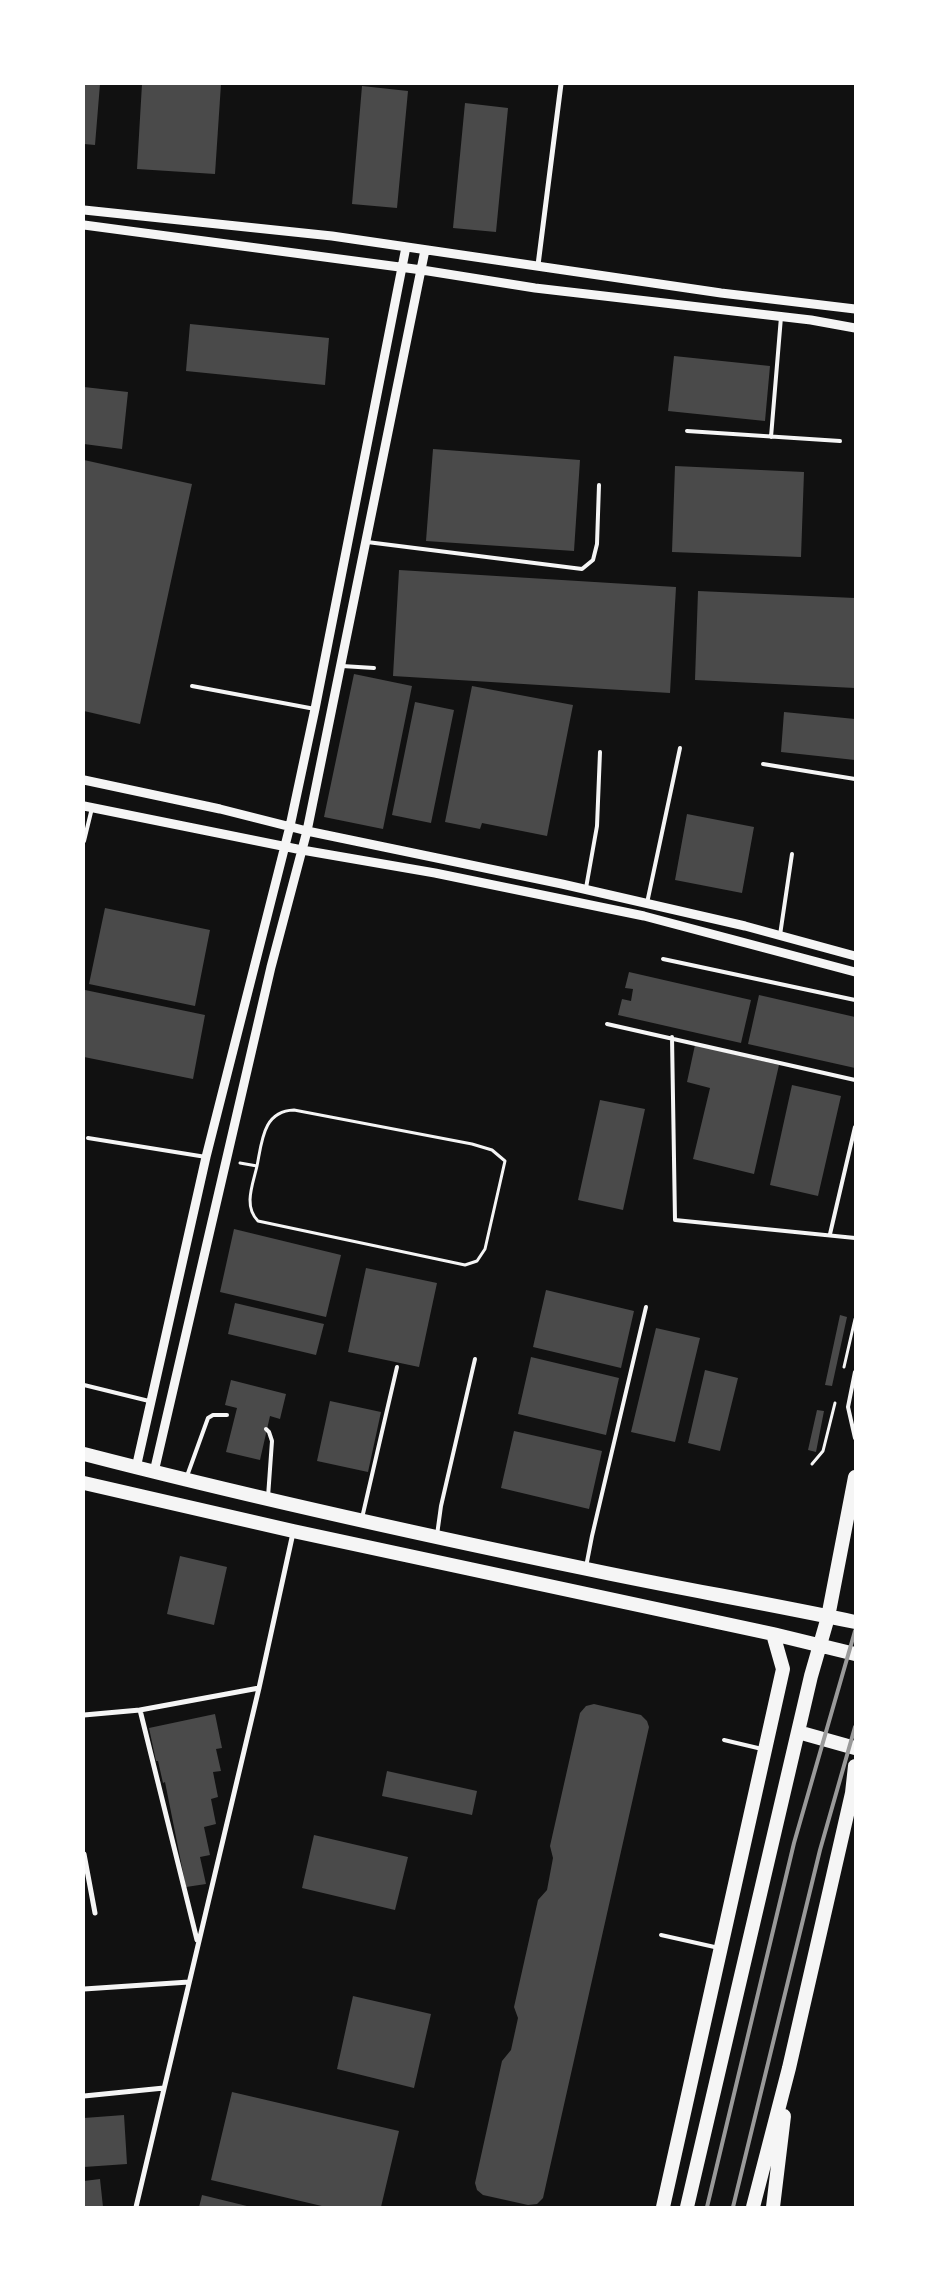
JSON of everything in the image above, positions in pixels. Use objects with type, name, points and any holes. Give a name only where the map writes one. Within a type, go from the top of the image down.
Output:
[{"type":"highway","points":[[84,1454],[268,1500],[437,1537],[586,1569],[855,1622]]},
{"type":"highway","points":[[687,2207],[798,1732],[828,1616],[855,1477]]},
{"type":"highway","points":[[84,1483],[293,1532],[773,1634],[855,1654]]},
{"type":"highway","points":[[663,2207],[783,1669],[773,1634]]},
{"type":"highway","points":[[798,1732],[855,1748]]},
{"type":"highway","points":[[753,2207],[789,2068],[854,1790],[855,1766]]},
{"type":"highway","points":[[773,2207],[789,2068]]},
{"type":"street","points":[[538,265],[560,84]]},
{"type":"street","points":[[84,210],[332,236],[721,293],[855,309]]},
{"type":"street","points":[[84,225],[402,267],[534,288],[781,316],[855,328]]},
{"type":"street","points":[[136,1468],[206,1157],[290,826],[315,710],[406,247]]},
{"type":"street","points":[[154,1472],[271,967],[308,831],[426,250]]},
{"type":"street","points":[[84,780],[308,831],[586,889],[780,935],[855,956]]},
{"type":"street","points":[[88,807],[302,850],[435,873],[644,916],[855,972]]},
{"type":"street","points":[[136,2207],[259,1688],[293,1532]]},
{"type":"street","points":[[84,1715],[140,1710],[259,1688]]},
{"type":"street","points":[[140,1710],[198,1942]]},
{"type":"street","points":[[84,1854],[95,1913]]},
{"type":"street","points":[[84,1989],[188,1982]]},
{"type":"street","points":[[84,2096],[164,2088]]},
{"type":"lane","points":[[771,437],[781,316]]},
{"type":"lane","points":[[687,431],[840,441]]},
{"type":"lane","points":[[367,542],[582,569],[593,560],[597,544],[599,485]]},
{"type":"lane","points":[[342,666],[374,668]]},
{"type":"lane","points":[[192,686],[315,710]]},
{"type":"lane","points":[[646,903],[680,748]]},
{"type":"lane","points":[[586,889],[596,826],[600,752]]},
{"type":"lane","points":[[763,764],[855,779]]},
{"type":"lane","points":[[84,841],[88,807]]},
{"type":"lane","points":[[780,935],[792,854]]},
{"type":"lane","points":[[663,959],[855,1000]]},
{"type":"lane","points":[[608,1024],[855,1080]]},
{"type":"lane","points":[[672,1037],[675,1220],[855,1238]]},
{"type":"lane","points":[[830,1234],[855,1127]]},
{"type":"lane","points":[[88,1138],[206,1157]]},
{"type":"lane","points":[[586,1569],[592,1536],[646,1307]]},
{"type":"lane","points":[[437,1537],[441,1506],[475,1359]]},
{"type":"lane","points":[[362,1520],[397,1367]]},
{"type":"lane","points":[[855,1372],[848,1407],[855,1438]]},
{"type":"lane","points":[[84,1385],[152,1402]]},
{"type":"lane","points":[[185,1480],[208,1418],[213,1415],[227,1415]]},
{"type":"lane","points":[[266,1429],[272,1441],[268,1500]]},
{"type":"lane","points":[[724,1740],[766,1750]]},
{"type":"lane","points":[[661,1935],[721,1949]]},
{"type":"path","points":[[283,1110],[294,1110],[472,1144],[492,1150],[505,1161],[485,1249],[477,1261],[465,1265],[258,1221],[253,1216],[249,1204],[257,1166],[263,1137],[270,1119],[283,1110]]},
{"type":"path","points":[[227,1160],[257,1166]]},
{"type":"building","points":[[84,84],[100,84],[95,145],[84,144]]},
{"type":"building","points":[[142,84],[221,84],[215,174],[137,169]]},
{"type":"building","points":[[362,86],[408,91],[397,208],[352,204]]},
{"type":"building","points":[[465,103],[508,108],[496,232],[453,228]]},
{"type":"building","points":[[190,324],[329,338],[325,385],[186,371]]},
{"type":"building","points":[[674,356],[770,366],[765,421],[668,411]]},
{"type":"building","points":[[84,387],[128,392],[122,449],[84,444]]},
{"type":"building","points":[[433,449],[580,460],[574,551],[426,541]]},
{"type":"building","points":[[84,460],[192,484],[140,724],[84,711]]},
{"type":"building","points":[[675,466],[804,472],[801,557],[672,552]]},
{"type":"building","points":[[399,570],[676,587],[670,693],[393,676]]},
{"type":"building","points":[[698,591],[855,598],[855,688],[695,680]]},
{"type":"building","points":[[354,674],[412,686],[383,829],[324,817]]},
{"type":"building","points":[[472,686],[573,705],[547,836],[482,823],[480,829],[445,822]]},
{"type":"building","points":[[415,702],[454,710],[431,823],[392,815]]},
{"type":"building","points":[[784,712],[855,719],[855,760],[781,752]]},
{"type":"building","points":[[687,814],[754,827],[742,893],[675,880]]},
{"type":"building","points":[[105,908],[210,930],[195,1006],[89,984]]},
{"type":"building","points":[[629,972],[751,1000],[741,1043],[618,1015],[622,999],[631,1001],[633,989],[625,988]]},
{"type":"building","points":[[85,990],[205,1015],[193,1079],[84,1057]]},
{"type":"building","points":[[759,995],[855,1017],[855,1068],[748,1044]]},
{"type":"building","points":[[695,1045],[779,1065],[754,1174],[693,1159],[710,1088],[687,1082]]},
{"type":"building","points":[[792,1085],[841,1096],[818,1196],[770,1185]]},
{"type":"building","points":[[600,1100],[645,1109],[623,1210],[578,1200]]},
{"type":"building","points":[[234,1229],[341,1255],[326,1317],[220,1292]]},
{"type":"building","points":[[366,1268],[437,1283],[419,1367],[348,1352]]},
{"type":"building","points":[[546,1290],[634,1311],[621,1368],[533,1347]]},
{"type":"building","points":[[235,1303],[324,1324],[316,1355],[228,1334]]},
{"type":"building","points":[[840,1315],[847,1317],[832,1386],[825,1385]]},
{"type":"building","points":[[656,1328],[700,1338],[675,1442],[631,1432]]},
{"type":"building","points":[[531,1357],[619,1378],[606,1435],[518,1414]]},
{"type":"building","points":[[705,1370],[738,1378],[720,1451],[688,1443]]},
{"type":"building","points":[[231,1380],[286,1394],[280,1419],[270,1416],[260,1460],[226,1452],[237,1408],[225,1405]]},
{"type":"building","points":[[330,1401],[381,1412],[368,1472],[317,1461]]},
{"type":"building","points":[[817,1410],[824,1411],[816,1452],[808,1450]]},
{"type":"building","points":[[514,1431],[602,1451],[589,1509],[501,1488]]},
{"type":"building","points":[[180,1556],[227,1567],[214,1625],[167,1614]]},
{"type":"building","points":[[594,1704],[641,1715],[647,1721],[649,1727],[543,2198],[537,2204],[528,2205],[483,2195],[477,2190],[475,2183],[502,2061],[511,2050],[518,2018],[514,2007],[538,1900],[547,1890],[553,1858],[550,1846],[580,1713],[586,1706]]},
{"type":"building","points":[[215,1714],[222,1748],[216,1749],[221,1771],[213,1772],[218,1797],[211,1799],[216,1824],[204,1827],[210,1855],[200,1857],[206,1884],[186,1887],[165,1782],[163,1783],[158,1761],[156,1761],[149,1728]]},
{"type":"building","points":[[387,1771],[477,1791],[472,1815],[382,1796]]},
{"type":"building","points":[[314,1835],[408,1857],[395,1910],[302,1888]]},
{"type":"building","points":[[353,1996],[431,2014],[414,2088],[337,2069]]},
{"type":"building","points":[[232,2092],[399,2131],[381,2207],[326,2207],[211,2180]]},
{"type":"building","points":[[124,2115],[127,2164],[84,2167],[84,2118]]},
{"type":"building","points":[[100,2179],[103,2207],[84,2207],[84,2181]]},
{"type":"building","points":[[202,2195],[251,2207],[199,2207]]},
{"type":"railway","points":[[707,2207],[794,1843],[855,1631]]},
{"type":"railway","points":[[733,2207],[820,1850],[855,1727]]}]
